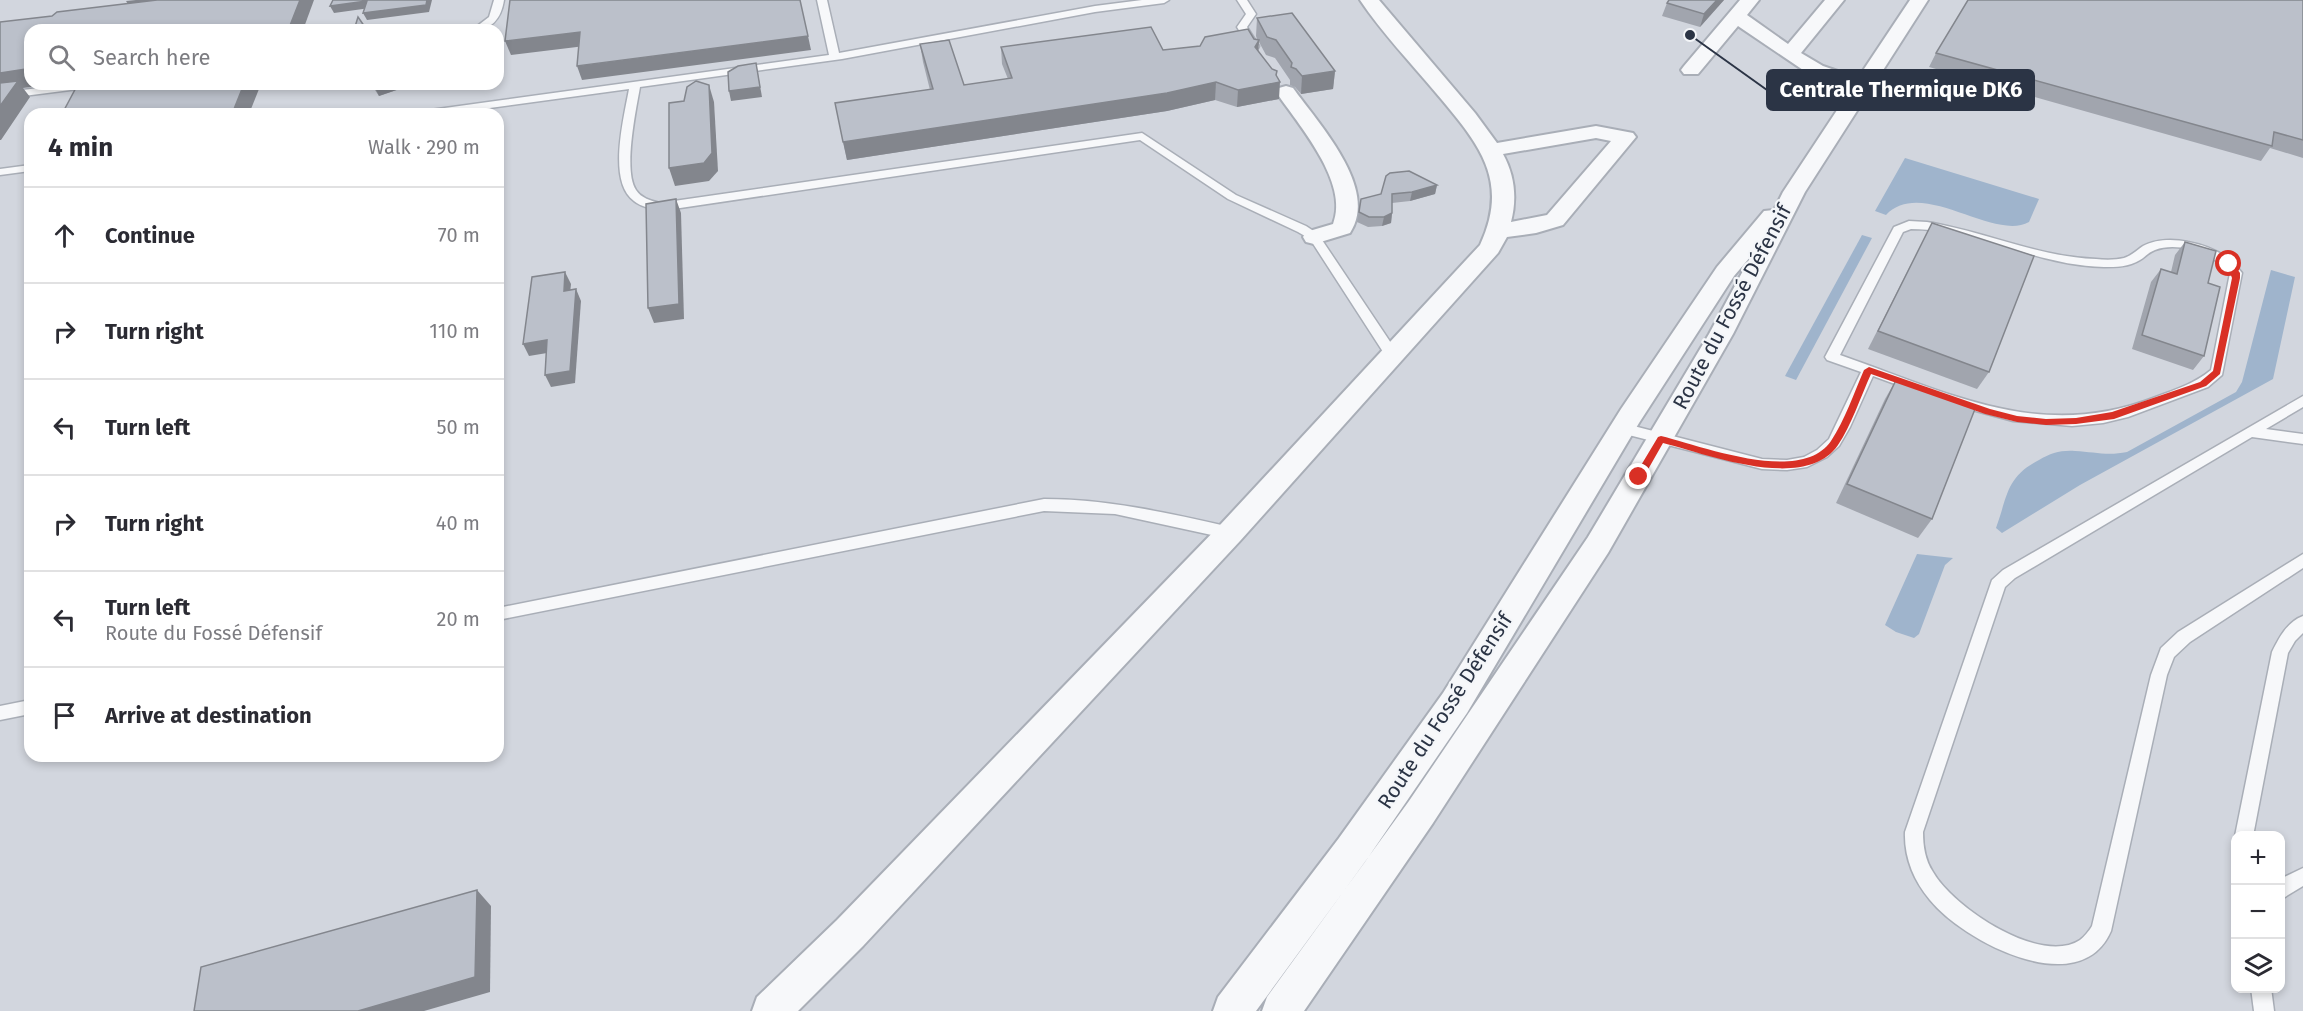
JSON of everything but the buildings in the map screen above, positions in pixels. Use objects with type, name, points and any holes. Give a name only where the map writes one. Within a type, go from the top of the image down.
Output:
[{"type":"street","points":[[771,1011],[858,924],[1230,534],[1480,261],[1498,231],[1504,195],[1500,171],[1491,150],[1369,0]]},
{"type":"street","points":[[1691,70],[1750,0]]},
{"type":"street","points":[[1790,54],[1835,0]]},
{"type":"street","points":[[1794,192],[1919,0]]},
{"type":"street","points":[[1736,16],[1816,70],[1863,86]]},
{"type":"street","points":[[1279,82],[1341,174],[1349,195],[1349,216],[1342,228],[1314,237]]},
{"type":"street","points":[[1491,150],[1596,132],[1626,137],[1555,220],[1536,226],[1498,231]]},
{"type":"street","name":"Route du Fossé Défensif","points":[[1232,1011],[1352,850],[1455,703],[1622,428],[1725,272],[1794,192]]},
{"type":"street","name":"Route du Fossé Défensif","points":[[1281,1011],[1421,812],[1598,545],[1743,294],[1794,192]]},
{"type":"lane","points":[[489,24],[495,16],[499,0]]},
{"type":"lane","points":[[822,0],[835,57]]},
{"type":"lane","points":[[467,108],[835,57],[1095,9],[1164,0]]},
{"type":"lane","points":[[1242,0],[1251,14],[1242,27],[1259,53]]},
{"type":"lane","points":[[635,85],[624,164],[625,181],[632,194],[651,206],[676,206],[1142,136],[1232,197],[1302,229],[1314,237],[1392,355]]},
{"type":"lane","points":[[0,96],[44,90]]},
{"type":"lane","points":[[0,172],[24,169]]},
{"type":"lane","points":[[1931,224],[2042,256],[2070,261],[2125,262],[2136,258],[2151,246],[2185,246],[2222,258],[2236,273],[2217,372],[2214,376],[2203,384],[2114,416],[2061,422],[2017,419],[1988,412],[1869,370],[1832,357],[1898,230],[1905,225],[1931,224]]},
{"type":"lane","points":[[1622,428],[1762,464],[1784,466],[1804,463],[1821,456],[1834,445],[1869,370]]},
{"type":"lane","points":[[2303,401],[2009,574],[1998,584],[1914,832],[1913,846],[1916,858],[1931,886],[1943,901],[1969,923],[2023,949],[2049,954],[2072,954],[2085,950],[2095,943],[2101,931],[2159,675],[2167,653],[2184,637],[2303,560]]},
{"type":"lane","points":[[2250,432],[2303,439]]},
{"type":"lane","points":[[504,613],[1044,505],[1078,504],[1114,508],[1230,534]]},
{"type":"lane","points":[[2245,831],[2280,652],[2289,636],[2303,623]]},
{"type":"lane","points":[[0,713],[24,708]]},
{"type":"lane","points":[[2285,888],[2303,877]]},
{"type":"lane","points":[[2262,993],[2264,1011]]},
{"type":"shaded area","points":[[0,0],[2303,0],[2303,1011],[0,1011]]},
{"type":"water","points":[[1905,158],[2039,199],[2029,222],[2014,226],[1997,224],[1938,206],[1918,203],[1901,205],[1886,215],[1875,211]]},
{"type":"water","points":[[1862,235],[1872,238],[1796,380],[1785,376]]},
{"type":"water","points":[[2271,270],[2295,277],[2273,379],[2080,485],[2002,533],[1996,528],[2006,496],[2014,480],[2028,466],[2052,454],[2065,451],[2107,454],[2127,452],[2236,392],[2242,382]]},
{"type":"water","points":[[1917,554],[1953,558],[1945,565],[1919,634],[1914,638],[1896,632],[1885,625]]},
{"type":"place","name":"Centrale Thermique DK6","points":[[1690,35]]},
{"type":"route","points":[[1639,477],[1661,439],[1727,457],[1773,466],[1794,465],[1815,459],[1834,445],[1869,370],[2001,416],[2046,422],[2114,416],[2203,384],[2217,372],[2236,278],[2234,268],[2229,264]]}]
